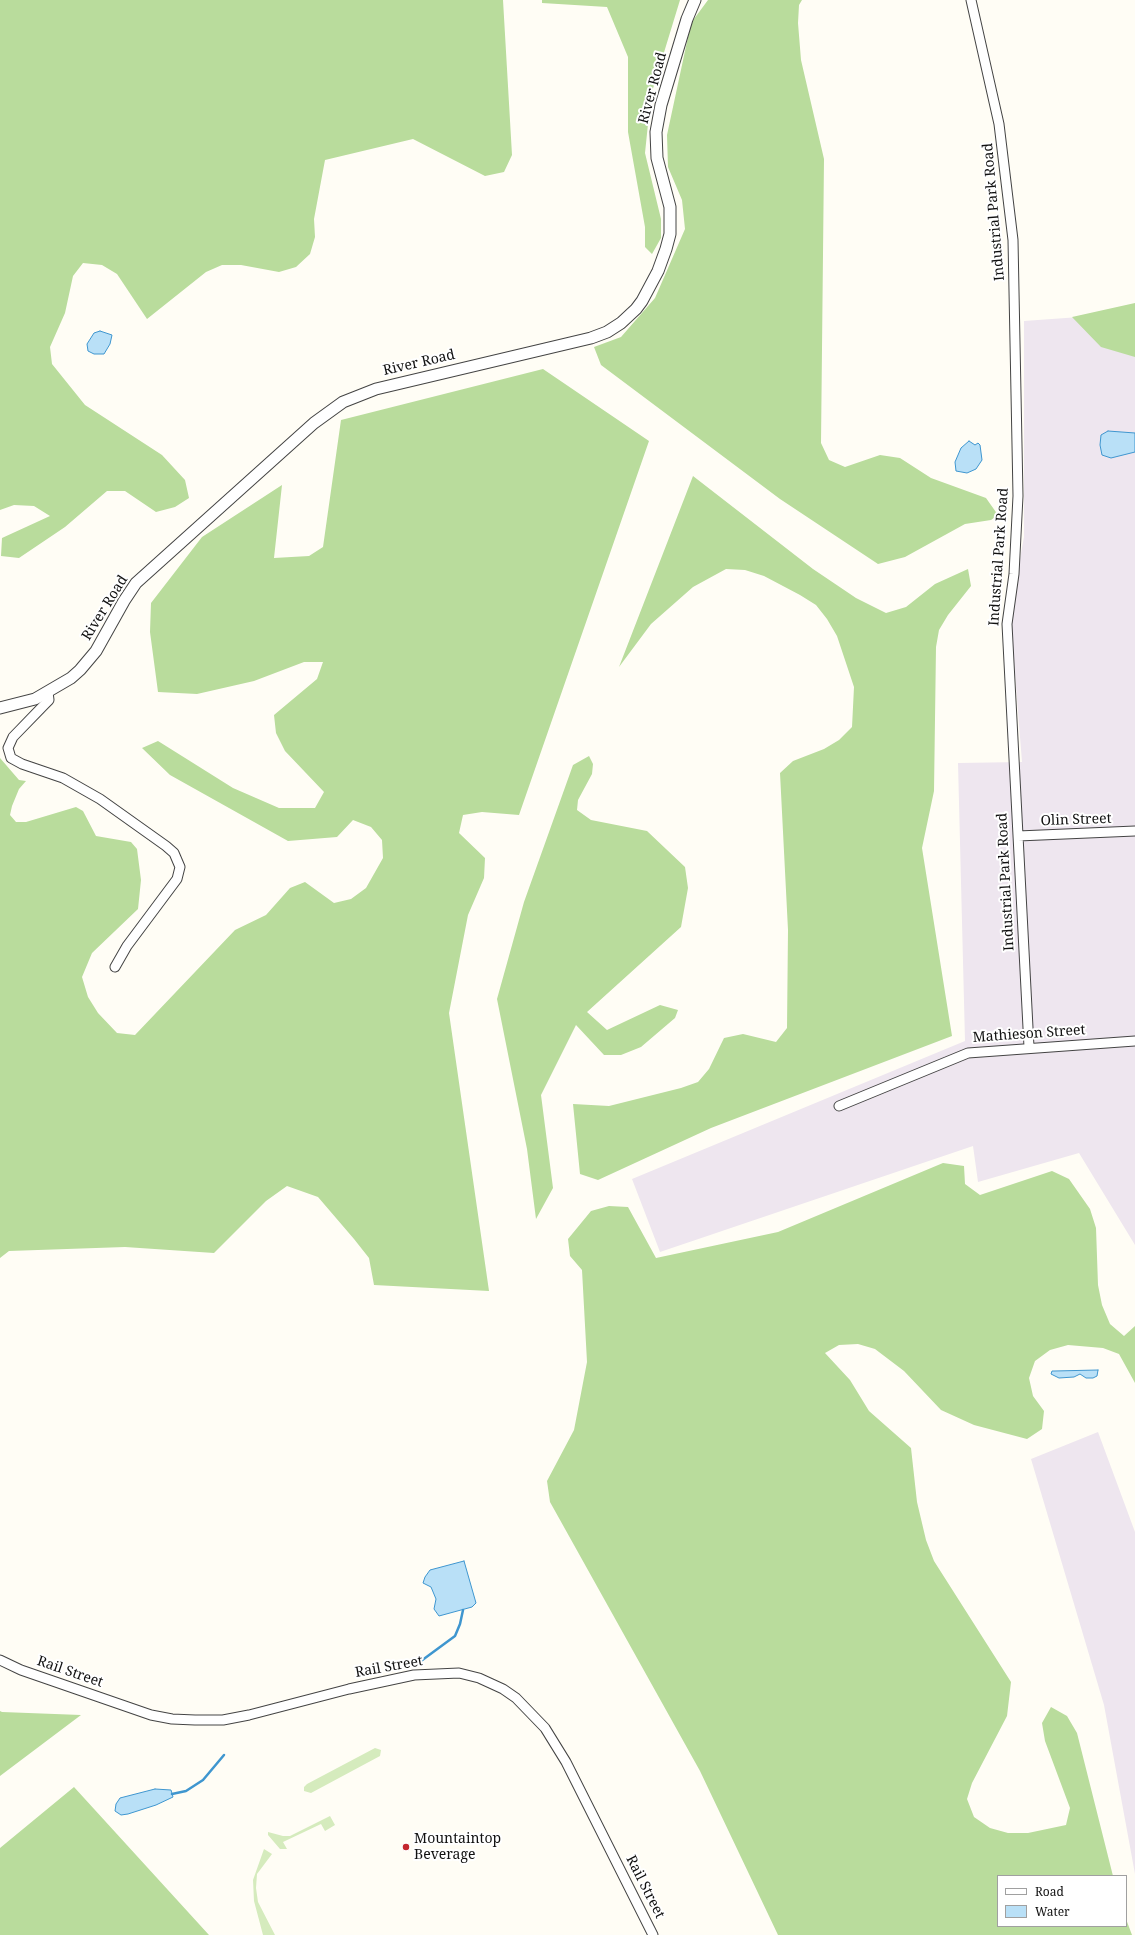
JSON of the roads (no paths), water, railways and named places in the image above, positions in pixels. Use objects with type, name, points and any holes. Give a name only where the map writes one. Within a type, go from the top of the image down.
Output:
[{"type":"street","name":"River Road","points":[[0,708],[20,704],[48,692],[71,678],[89,660],[124,601],[141,578],[288,447],[338,406],[362,393],[376,389],[591,338],[607,332],[621,323],[636,309],[658,271],[670,234],[670,207],[657,158],[656,132],[661,105],[687,20],[695,0]]},
{"type":"street","name":"Industrial Park Road","points":[[971,0],[999,124],[1013,240],[1018,496],[1016,547],[1007,624],[1029,1047]]},
{"type":"street","points":[[48,692],[49,700],[12,737],[8,748],[11,758],[22,764],[63,778],[100,799],[166,846],[174,853],[180,868],[177,878],[126,946],[115,967]]},
{"type":"street","name":"Olin Street","points":[[1018,836],[1135,832]]},
{"type":"street","name":"Mathieson Street","points":[[839,1106],[968,1053],[1029,1047],[1135,1041]]},
{"type":"street","name":"Rail Street","points":[[0,1660],[21,1670],[150,1714],[172,1719],[194,1720],[223,1720],[249,1715],[414,1674],[459,1673],[479,1678],[503,1689],[516,1698],[545,1728],[566,1762],[653,1935]]},
{"type":"water","points":[[100,331],[112,335],[110,344],[104,354],[94,354],[88,351],[87,344],[94,333]]},
{"type":"water","points":[[1108,431],[1135,433],[1135,452],[1111,458],[1102,455],[1100,445],[1101,435]]},
{"type":"water","points":[[969,441],[975,445],[978,443],[980,445],[982,460],[976,469],[967,473],[956,471],[955,462],[961,448]]},
{"type":"water","points":[[1098,1370],[1097,1376],[1093,1378],[1086,1378],[1080,1374],[1074,1377],[1059,1378],[1051,1374],[1052,1371]]},
{"type":"water","points":[[464,1561],[476,1603],[472,1607],[439,1616],[434,1609],[436,1599],[431,1587],[423,1583],[425,1577],[430,1570]]},
{"type":"water","points":[[155,1789],[171,1790],[173,1797],[156,1805],[128,1814],[121,1815],[115,1811],[116,1804],[120,1798]]},
{"type":"waterway","points":[[421,1661],[455,1636],[460,1624],[463,1610]]},
{"type":"waterway","points":[[172,1794],[186,1791],[203,1780],[224,1755]]},
{"type":"place","name":"Mountaintop Beverage","points":[[406,1847]]}]
